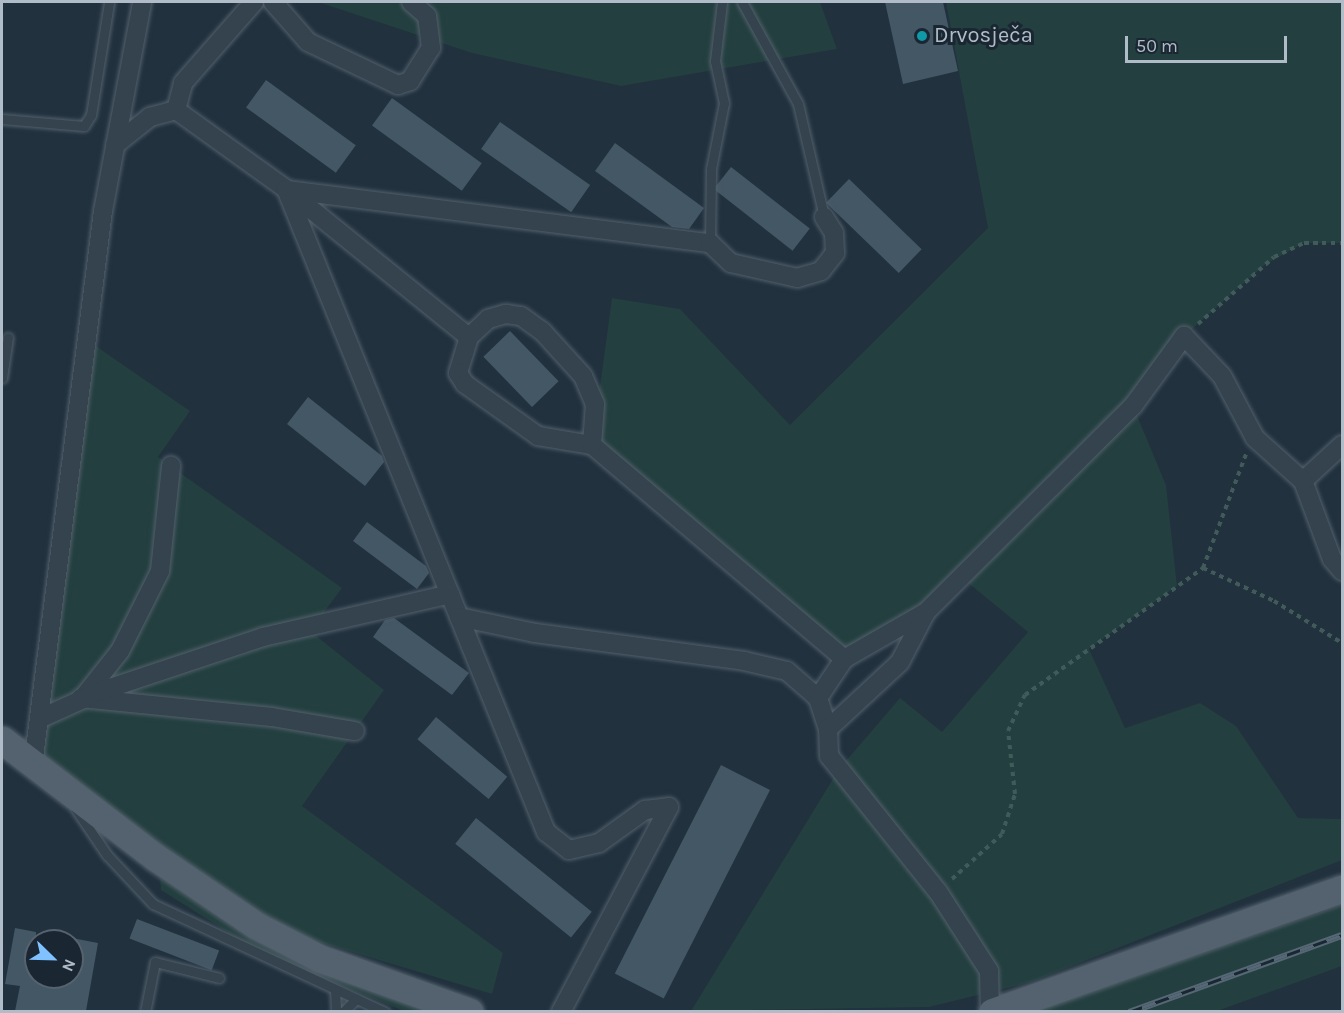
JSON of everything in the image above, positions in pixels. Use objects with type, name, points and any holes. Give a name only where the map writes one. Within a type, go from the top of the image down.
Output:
[{"type":"main road","points":[[2,740],[61,786],[257,926],[328,962],[470,1011]]},
{"type":"main road","points":[[991,1011],[1342,888]]},
{"type":"street","points":[[33,765],[115,146],[142,2]]},
{"type":"street","points":[[176,110],[183,83],[254,2]]},
{"type":"street","points":[[273,2],[308,42],[398,85],[410,81],[430,48],[427,16],[411,2]]},
{"type":"street","points":[[115,146],[150,117],[176,110]]},
{"type":"street","points":[[176,110],[286,189],[469,337]]},
{"type":"street","points":[[286,189],[710,243],[731,263],[797,278],[821,272],[835,253],[834,233],[824,217]]},
{"type":"street","points":[[286,189],[546,832],[569,850],[599,843],[645,810],[669,807],[561,1011]]},
{"type":"street","points":[[592,445],[591,394],[583,376],[542,331],[521,316],[506,314],[488,319],[469,337],[458,373],[465,384],[538,436],[592,445],[844,659]]},
{"type":"street","points":[[818,698],[844,659],[926,612],[1133,406],[1184,336],[1222,376],[1255,438],[1303,481],[1332,559],[1342,571]]},
{"type":"street","points":[[1303,481],[1342,446]]},
{"type":"street","points":[[81,698],[120,651],[160,571],[171,466]]},
{"type":"street","points":[[39,720],[81,698],[263,637],[450,594]]},
{"type":"street","points":[[828,729],[900,662],[926,612]]},
{"type":"street","points":[[459,617],[744,661],[787,671],[818,698],[828,729],[829,756],[938,892],[990,971],[991,1011]]},
{"type":"street","points":[[81,698],[272,717],[355,731]]},
{"type":"lane","points":[[2,119],[84,126],[91,115],[109,2]]},
{"type":"lane","points":[[710,243],[711,169],[724,103],[715,61],[722,2]]},
{"type":"lane","points":[[742,2],[798,104],[824,217]]},
{"type":"lane","points":[[2,378],[9,338]]},
{"type":"lane","points":[[61,786],[107,855],[153,904],[335,990],[385,1011]]},
{"type":"lane","points":[[145,1011],[155,962],[219,978]]},
{"type":"lane","points":[[335,990],[336,1011]]},
{"type":"lane","points":[[343,1011],[356,999]]},
{"type":"path","points":[[1184,336],[1274,257],[1304,243],[1342,243]]},
{"type":"path","points":[[938,892],[1002,834],[1015,794],[1008,731],[1025,695],[1203,568],[1255,438]]},
{"type":"path","points":[[1203,568],[1265,596],[1342,643]]},
{"type":"green space","points":[[318,2],[820,2],[837,49],[621,86],[472,53]]},
{"type":"green space","points":[[946,2],[1342,2],[1342,243],[1304,243],[1266,264],[1184,336],[1133,406],[1166,485],[1177,586],[1089,649],[1125,728],[1200,703],[1236,726],[1298,818],[1342,819],[1342,860],[1031,982],[929,1007],[691,1011],[839,769],[900,698],[942,732],[1028,632],[961,577],[844,659],[592,445],[612,298],[680,309],[790,425],[988,228]]},
{"type":"green space","points":[[87,340],[190,411],[158,457],[342,588],[310,631],[384,690],[302,806],[503,953],[492,994],[252,922],[33,765]]},
{"type":"green space","points":[[160,876],[440,1011],[404,1011],[264,955],[161,890]]},
{"type":"green space","points":[[1342,905],[1342,966],[1217,1011],[1033,1012]]},
{"type":"building","name":"Drvosječa","points":[[885,2],[943,2],[958,71],[903,84]]},
{"type":"building","points":[[266,80],[356,145],[336,173],[246,108]]},
{"type":"building","points":[[392,98],[482,163],[462,191],[372,126]]},
{"type":"building","points":[[500,122],[590,185],[571,212],[481,149]]},
{"type":"building","points":[[615,143],[704,208],[689,229],[672,227],[595,171]]},
{"type":"building","points":[[731,167],[810,229],[793,251],[714,189]]},
{"type":"building","points":[[849,179],[922,249],[899,273],[826,203]]},
{"type":"building","points":[[510,331],[559,381],[532,407],[483,357]]},
{"type":"building","points":[[308,397],[382,456],[384,462],[365,486],[287,424]]},
{"type":"building","points":[[367,522],[426,566],[429,573],[417,589],[353,541]]},
{"type":"building","points":[[394,618],[469,673],[452,695],[373,637],[385,620]]},
{"type":"building","points":[[436,717],[507,777],[489,799],[417,739]]},
{"type":"building","points":[[721,765],[770,790],[664,998],[615,973]]},
{"type":"building","points":[[476,818],[592,912],[571,937],[455,844]]},
{"type":"building","points":[[137,919],[219,951],[212,970],[129,939]]},
{"type":"building","points":[[15,928],[24,930],[24,989],[84,989],[84,940],[98,943],[86,1011],[15,1011],[20,986],[5,984]]},
{"type":"railway","points":[[1129,1012],[1342,935]]},
{"type":"place","name":"Drvosječa","points":[[922,36]]}]
